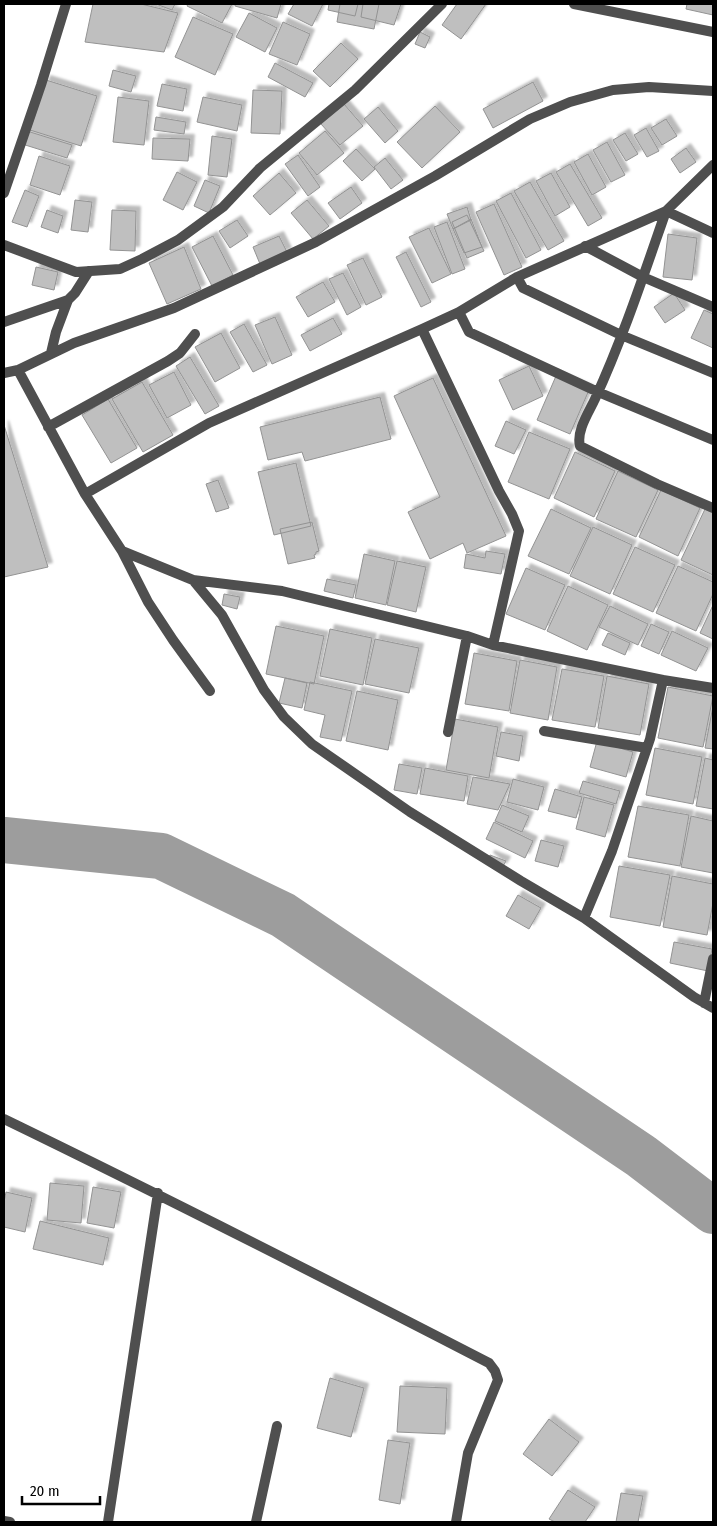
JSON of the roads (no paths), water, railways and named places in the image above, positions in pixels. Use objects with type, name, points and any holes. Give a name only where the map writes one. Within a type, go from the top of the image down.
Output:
[{"type":"street","points":[[4,193],[66,4]]},
{"type":"street","points":[[4,245],[76,272],[120,269],[178,240],[223,207],[260,168],[355,90],[442,4]]},
{"type":"street","points":[[574,4],[713,32]]},
{"type":"street","points":[[4,373],[18,370],[74,343],[174,308],[316,242],[435,176],[530,120],[570,102],[613,90],[649,87],[713,91]]},
{"type":"street","points":[[85,494],[210,424],[459,312],[517,277],[666,211],[711,168]]},
{"type":"street","points":[[666,211],[713,233]]},
{"type":"street","points":[[666,211],[644,277],[578,440],[580,446],[713,508]]},
{"type":"street","points":[[585,246],[644,277],[713,307]]},
{"type":"street","points":[[4,322],[68,300],[76,293],[89,271]]},
{"type":"street","points":[[517,277],[522,288],[621,335],[713,373]]},
{"type":"street","points":[[51,353],[56,332],[68,300]]},
{"type":"street","points":[[459,312],[469,332],[598,392],[713,440]]},
{"type":"street","points":[[422,329],[519,531],[493,644]]},
{"type":"street","points":[[48,427],[168,361],[180,353],[196,334]]},
{"type":"street","points":[[18,370],[85,494],[122,551],[148,602],[210,691]]},
{"type":"street","points":[[122,551],[192,580],[282,590],[493,644],[663,680],[713,688]]},
{"type":"street","points":[[192,580],[222,615],[264,690],[284,717],[312,744],[410,812],[584,918],[713,1008]]},
{"type":"street","points":[[448,732],[467,636]]},
{"type":"street","points":[[584,918],[612,851],[647,748],[663,680]]},
{"type":"street","points":[[544,731],[647,748]]},
{"type":"street","points":[[704,1003],[713,959]]},
{"type":"street","points":[[4,1119],[158,1193],[490,1364],[498,1380],[468,1453],[456,1522]]},
{"type":"street","points":[[108,1522],[158,1193]]},
{"type":"street","points":[[256,1522],[277,1426]]},
{"type":"street","points":[[4,1521],[10,1522]]},
{"type":"waterway","points":[[4,840],[161,856],[283,915],[641,1156],[713,1211]]}]
